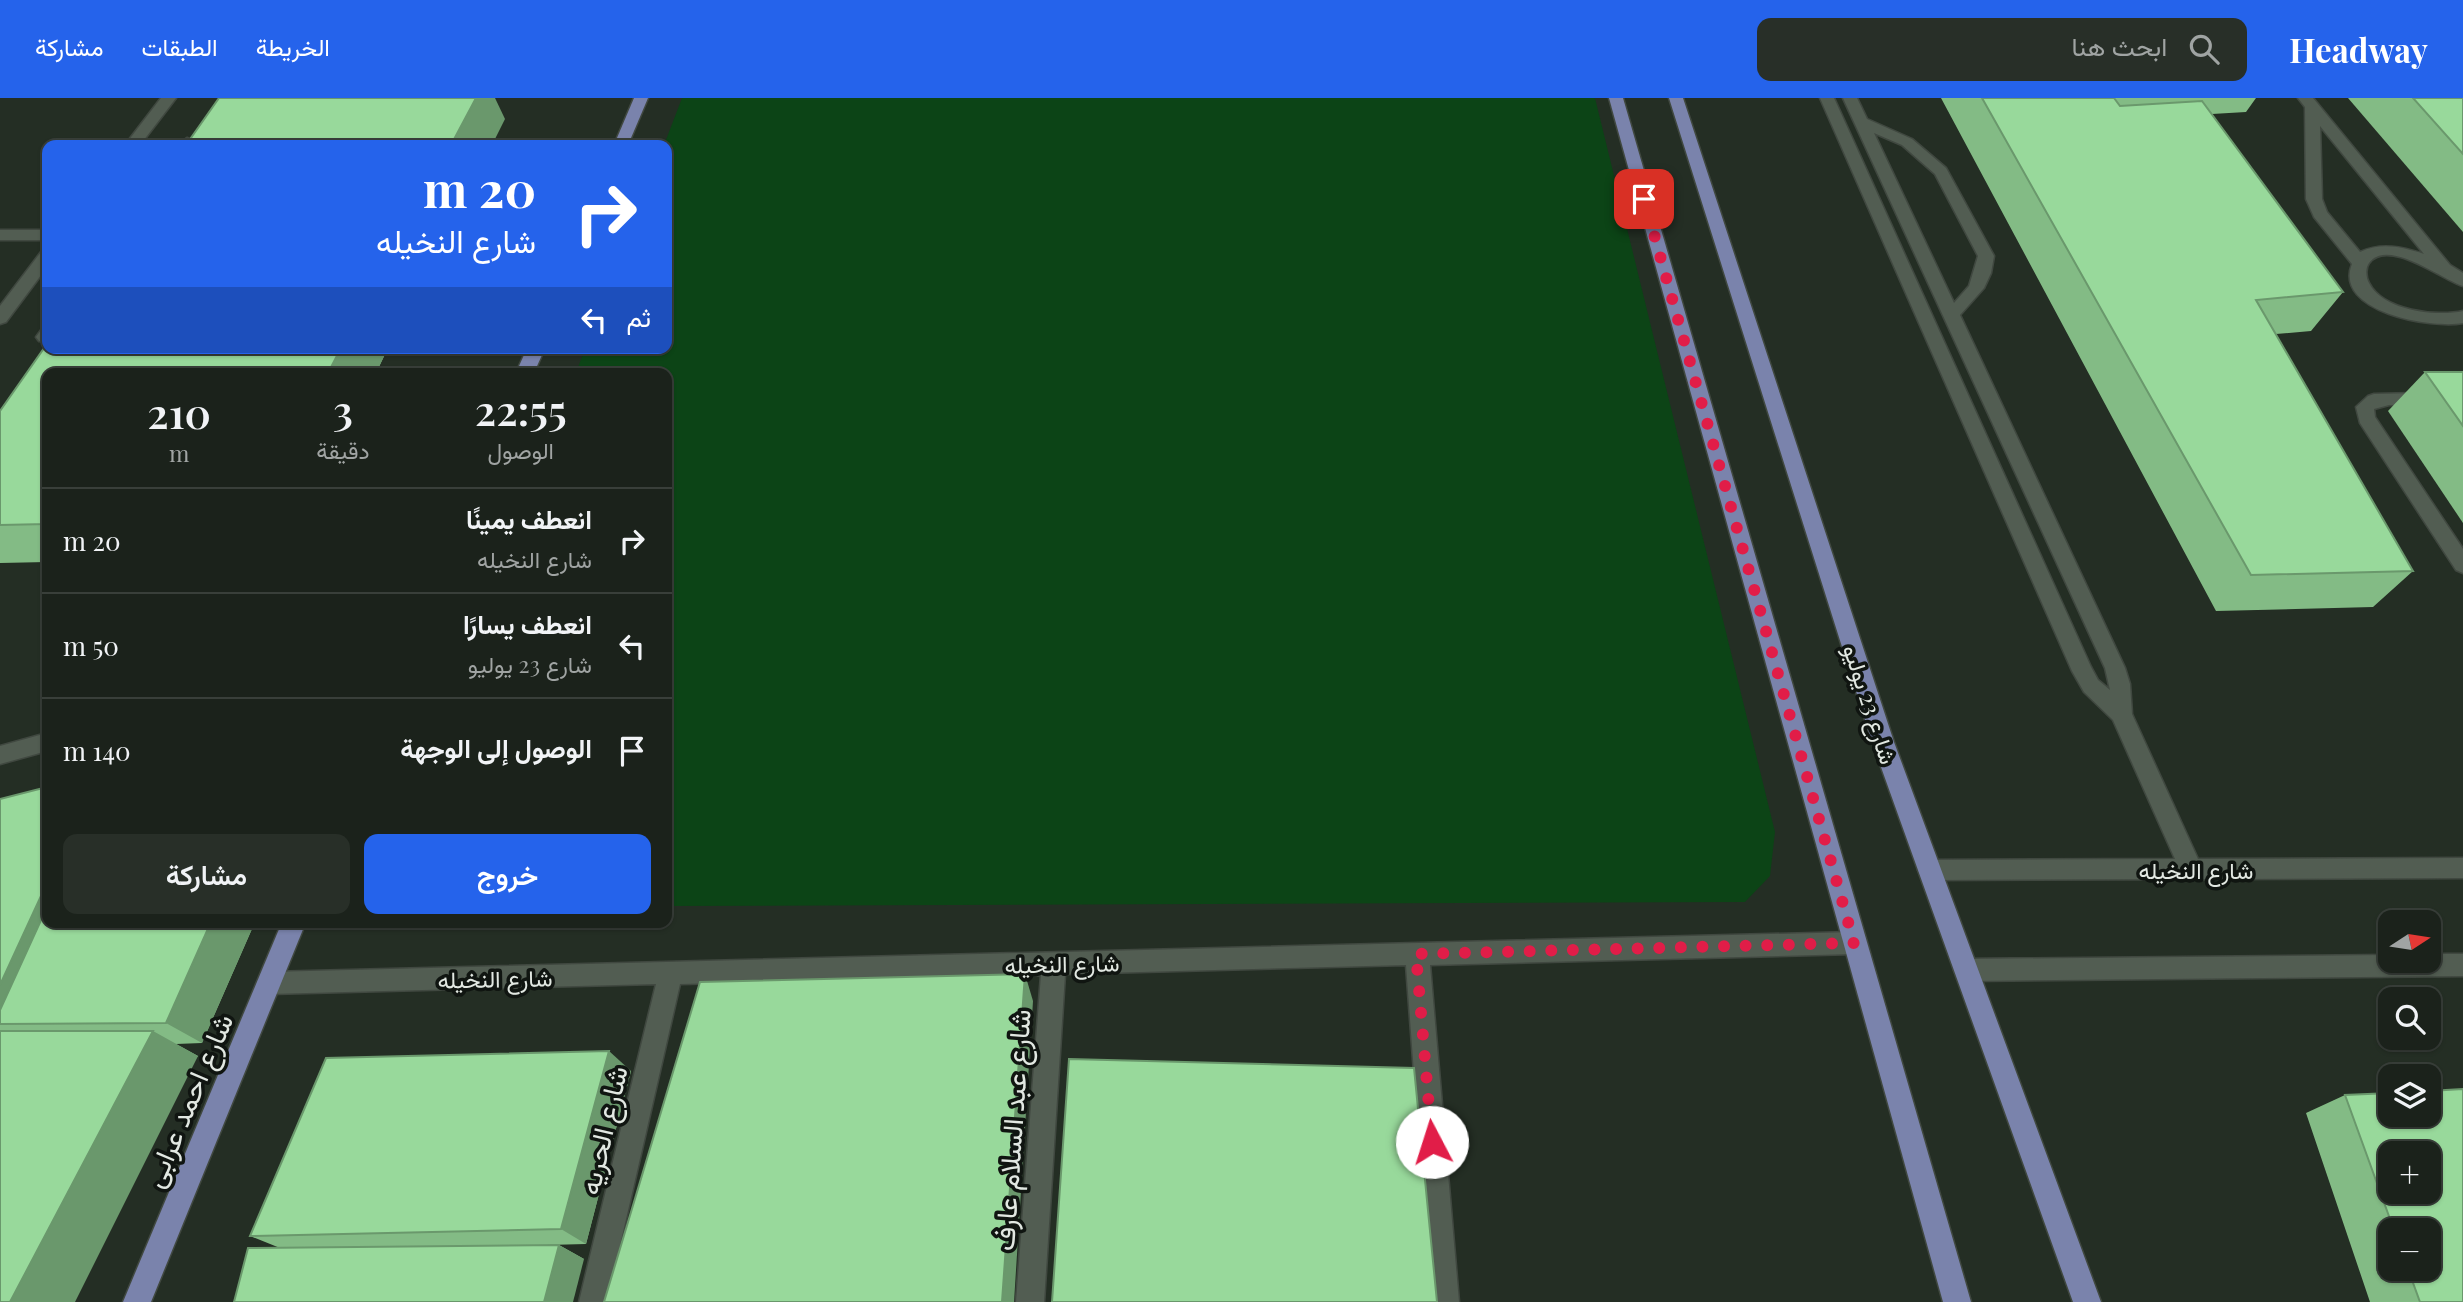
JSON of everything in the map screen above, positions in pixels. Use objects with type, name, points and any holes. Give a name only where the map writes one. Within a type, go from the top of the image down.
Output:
[{"type":"main road","points":[[623,140],[640,98]]},
{"type":"main road","points":[[1616,98],[1957,1302]]},
{"type":"main road","name":"شارع 23 يوليو","points":[[1676,98],[1883,742],[2087,1302]]},
{"type":"main road","name":"شارع احمد عرابى","points":[[137,1302],[292,928]]},
{"type":"street","points":[[136,140],[169,98]]},
{"type":"street","points":[[1827,98],[2082,671],[2091,686],[2122,714]]},
{"type":"street","points":[[1850,98],[2115,668],[2121,692],[2122,714],[2191,869]]},
{"type":"street","points":[[2308,103],[2314,199],[2320,213],[2360,262]]},
{"type":"street","points":[[2308,103],[2443,266],[2463,281]]},
{"type":"street","points":[[1860,121],[1907,142],[1941,171],[1986,256],[1976,288],[1964,303],[1949,314]]},
{"type":"street","points":[[0,234],[42,235]]},
{"type":"street","points":[[2443,266],[2419,256],[2394,252],[2367,256],[2360,262],[2357,271],[2360,282],[2369,293],[2399,312],[2437,321],[2463,317]]},
{"type":"street","points":[[0,318],[42,263]]},
{"type":"street","points":[[2463,398],[2374,400],[2365,407],[2366,418],[2463,565]]},
{"type":"street","points":[[0,755],[42,743]]},
{"type":"street","name":"شارع النخيله","points":[[1930,870],[2463,868]]},
{"type":"street","name":"شارع النخيله","points":[[269,983],[1854,943]]},
{"type":"street","points":[[1416,954],[1445,1302]]},
{"type":"street","name":"شارع عبد السلام عارف","points":[[1030,1302],[1054,963]]},
{"type":"street","points":[[1966,970],[2460,970]]},
{"type":"street","name":"شارع الحريه","points":[[593,1302],[671,973]]},
{"type":"green space","points":[[682,98],[1595,98],[1775,832],[1770,876],[1745,902],[672,906],[672,368],[578,368],[583,354],[672,354],[672,140],[666,140]]},
{"type":"building","points":[[219,98],[476,98],[454,140],[190,140]]},
{"type":"building","points":[[1982,98],[2114,98],[2120,106],[2202,101],[2343,292],[2256,300],[2413,571],[2251,575]]},
{"type":"building","points":[[2413,98],[2463,98],[2463,154]]},
{"type":"building","points":[[42,351],[42,354],[338,354],[331,368],[42,368],[42,524],[0,525],[0,411]]},
{"type":"building","points":[[2425,372],[2463,372],[2463,426]]},
{"type":"building","points":[[42,788],[42,894],[0,985],[0,799]]},
{"type":"building","points":[[42,918],[42,928],[208,928],[166,1023],[0,1024],[0,1010]]},
{"type":"building","points":[[1025,974],[1002,1302],[604,1302],[700,982]]},
{"type":"building","points":[[0,1031],[153,1031],[10,1302],[0,1302]]},
{"type":"building","points":[[609,1051],[561,1229],[250,1236],[326,1058]]},
{"type":"building","points":[[1069,1059],[1414,1068],[1437,1302],[1052,1302]]},
{"type":"building","points":[[2463,1089],[2463,1302],[2420,1302],[2412,1281],[2441,1281],[2441,1218],[2390,1218],[2385,1204],[2441,1204],[2441,1141],[2378,1141],[2378,1186],[2345,1095],[2378,1094],[2378,1127],[2441,1127],[2441,1090]]},
{"type":"building","points":[[559,1245],[544,1302],[234,1302],[248,1248]]},
{"type":"route","points":[[1432,1142],[1416,954],[1854,943],[1644,199]]}]
